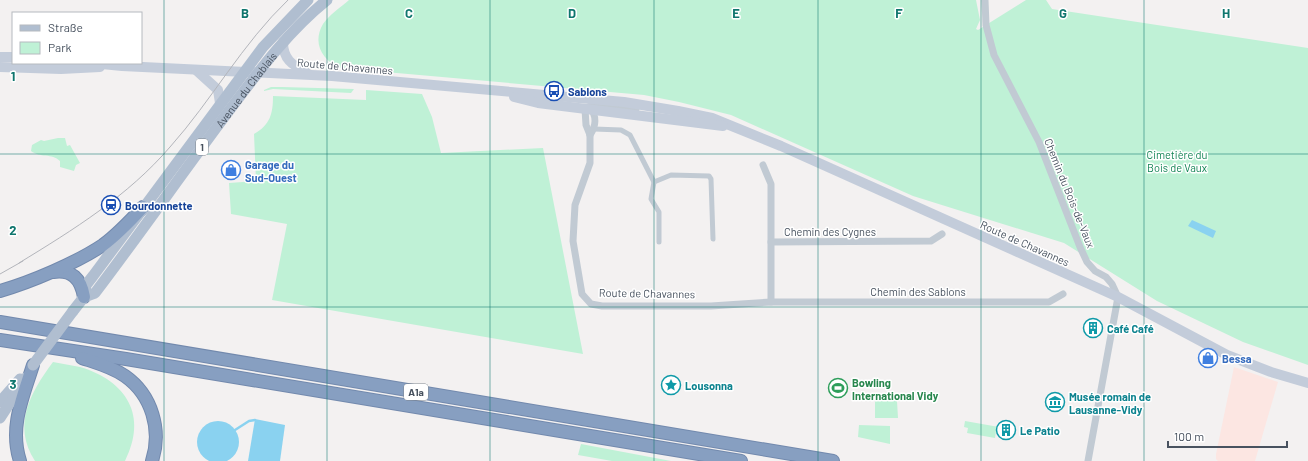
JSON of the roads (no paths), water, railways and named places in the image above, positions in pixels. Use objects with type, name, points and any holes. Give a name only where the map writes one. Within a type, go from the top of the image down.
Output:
[{"type":"highway","points":[[0,291],[44,274],[79,258],[104,244],[143,207]]},
{"type":"highway","points":[[44,274],[61,271],[73,274],[82,286],[84,297]]},
{"type":"highway","name":"A1a","points":[[0,322],[833,461]]},
{"type":"highway","name":"A1a","points":[[0,340],[126,359],[741,461]]},
{"type":"highway","points":[[38,346],[101,364],[132,381],[145,397],[154,419],[156,442],[152,461]]},
{"type":"highway","points":[[20,461],[16,441],[16,423],[33,366]]},
{"type":"main road","name":"Avenue du Chablais","points":[[33,366],[84,297],[86,286],[244,71],[277,30],[308,0]]},
{"type":"main road","name":"Avenue du Chablais","points":[[84,297],[95,293],[259,71],[283,42],[327,0]]},
{"type":"main road","points":[[283,42],[284,51],[289,62],[309,74]]},
{"type":"main road","points":[[0,57],[12,57]]},
{"type":"main road","name":"Route de Chavannes","points":[[102,64],[196,70],[259,71],[309,74],[493,91],[537,99],[589,113],[605,112],[731,127]]},
{"type":"main road","name":"Route de Chavannes","points":[[0,68],[61,69],[122,66]]},
{"type":"main road","points":[[196,70],[218,90],[220,104]]},
{"type":"main road","name":"Route de Chavannes","points":[[537,99],[624,102],[678,110],[712,118],[781,146],[1118,297],[1228,354],[1264,370],[1308,383]]},
{"type":"main road","name":"1","points":[[0,402],[33,366]]},
{"type":"main road","name":"1","points":[[0,418],[33,366]]},
{"type":"street","name":"Chemin du Bois-de-Vaux","points":[[985,0],[987,16],[986,25],[994,55],[1039,142],[1087,262],[1095,271],[1106,277],[1112,284],[1118,297]]},
{"type":"street","name":"Route de Chavannes","points":[[678,110],[659,112],[595,104],[589,113],[592,132],[590,163],[575,205],[572,230],[582,294],[586,301],[591,304],[602,306],[697,306],[772,302]]},
{"type":"street","points":[[592,132],[621,130],[630,135],[654,182],[651,199],[659,212],[659,242]]},
{"type":"street","name":"Chemin des Cygnes","points":[[763,165],[771,184],[771,242],[931,241],[942,234]]},
{"type":"street","points":[[654,182],[671,175],[709,176],[712,180],[713,239]]},
{"type":"street","points":[[771,242],[772,302]]},
{"type":"street","name":"Chemin des Sablons","points":[[772,302],[1049,302],[1063,294]]},
{"type":"street","points":[[1088,461],[1118,297]]},
{"type":"water","points":[[1192,220],[1216,231],[1213,238],[1188,226]]},
{"type":"water","points":[[255,419],[285,425],[280,461],[248,461]]},
{"type":"water","points":[[218,421],[233,427],[239,442],[237,450],[233,457],[222,462],[210,461],[203,457],[197,442],[203,427]]},
{"type":"waterway","points":[[235,430],[249,421],[255,420]]},
{"type":"tram line","points":[[19,263],[99,211],[118,197],[154,165],[200,110],[256,35],[288,0]]},
{"type":"tram line","points":[[0,274],[23,261]]},
{"type":"place","name":"Sablons","points":[[554,91]]},
{"type":"place","name":"Garage du Sud-Ouest","points":[[231,170]]},
{"type":"place","name":"Bourdonnette","points":[[111,205]]},
{"type":"place","name":"Café Café","points":[[1093,328]]},
{"type":"place","name":"Bessa","points":[[1208,358]]},
{"type":"place","name":"Lousonna","points":[[671,385]]},
{"type":"place","name":"Bowling International Vidy","points":[[838,388]]},
{"type":"place","name":"Musée romain de Lausanne-Vidy","points":[[1055,402]]},
{"type":"place","name":"Le Patio","points":[[1006,430]]},
{"type":"park label","name":"Cimetière du Bois de Vaux","points":[[1177,160]]}]
